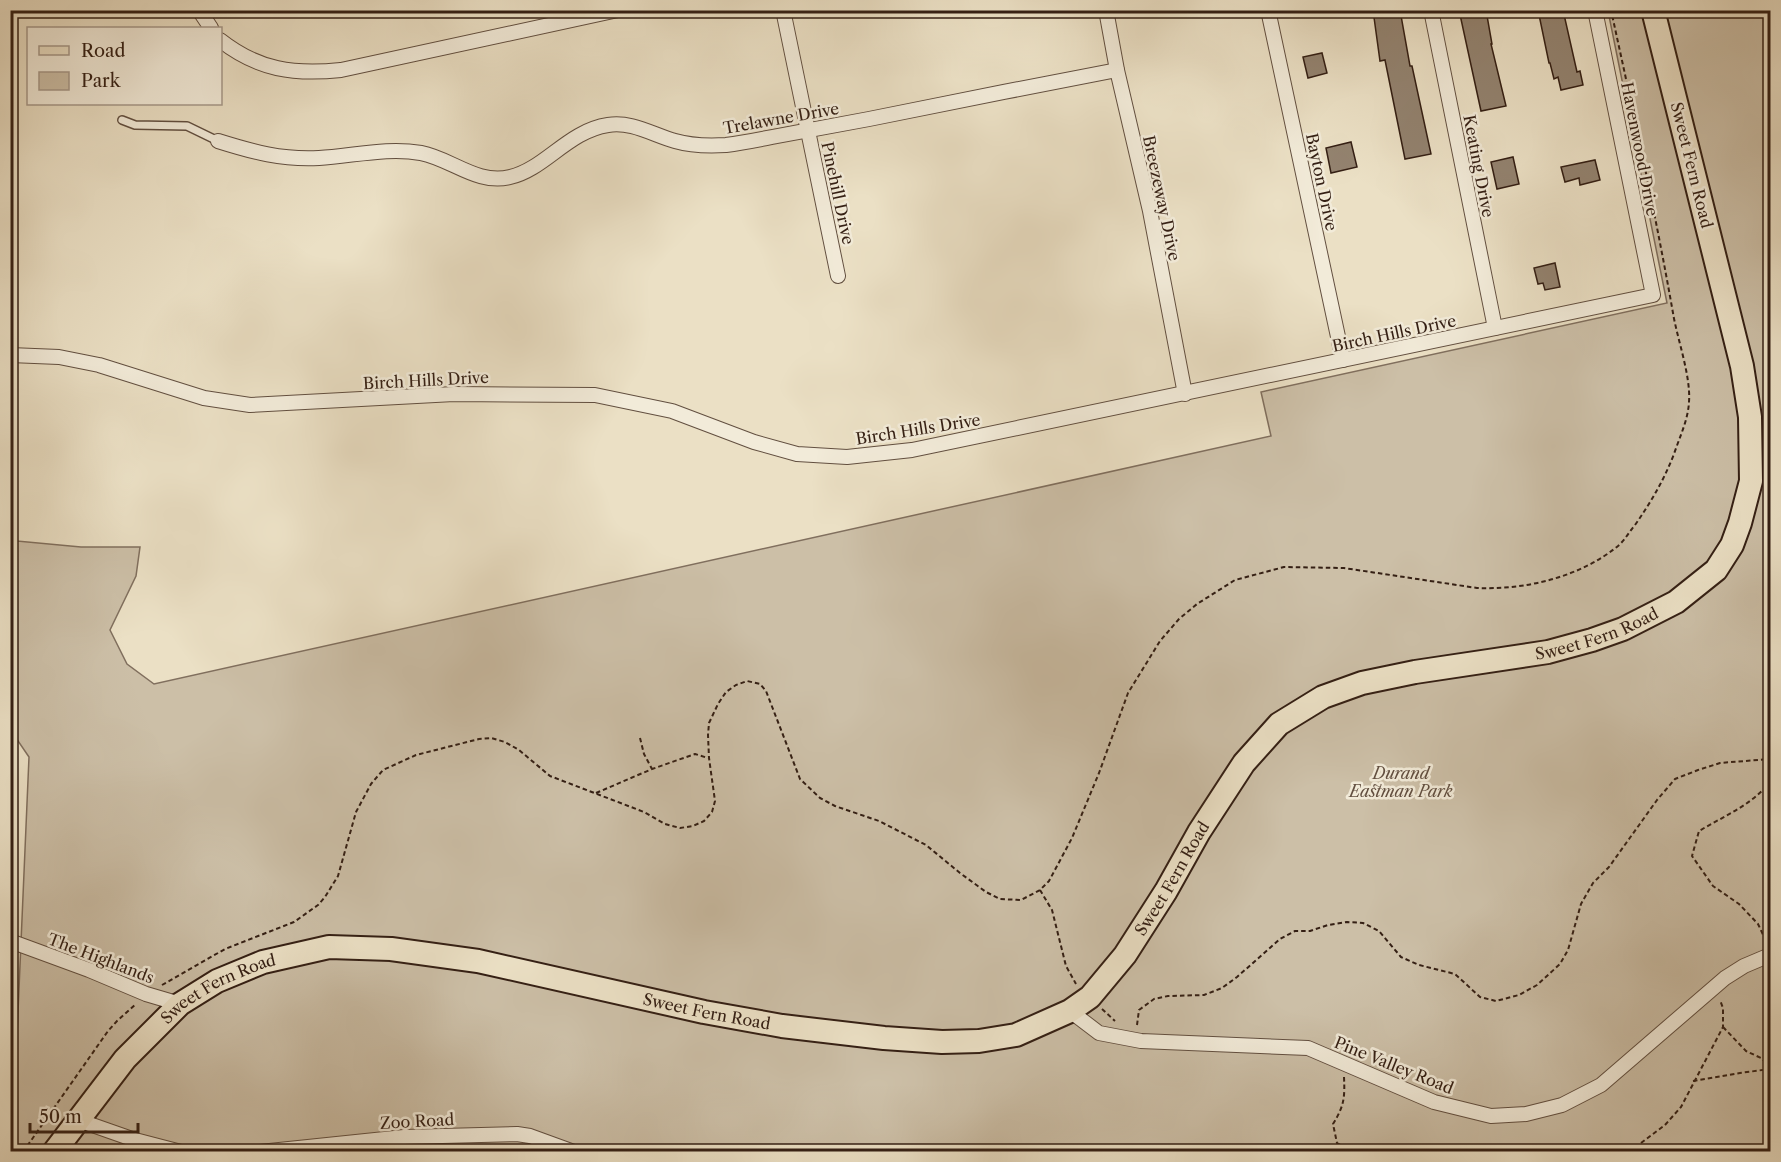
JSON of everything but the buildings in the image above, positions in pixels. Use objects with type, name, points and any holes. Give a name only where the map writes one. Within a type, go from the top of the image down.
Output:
[{"type":"main road","name":"Sweet Fern Road","points":[[54,1152],[125,1059],[180,1004],[217,981],[263,962],[329,947],[391,949],[478,962],[715,1014],[782,1026],[942,1042],[979,1041],[1016,1035],[1070,1011],[1090,997],[1125,955],[1166,891],[1199,831],[1244,763],[1279,724],[1323,697],[1362,682],[1548,652],[1623,629],[1676,602],[1716,570],[1732,545],[1751,481],[1750,417],[1742,366],[1653,10]]},
{"type":"street","points":[[199,10],[210,27]]},
{"type":"street","points":[[222,42],[237,53],[256,62],[297,72],[321,72],[341,70],[618,10]]},
{"type":"street","name":"Pinehill Drive","points":[[783,10],[838,276]]},
{"type":"street","name":"Breezeway Drive","points":[[1106,10],[1117,70],[1150,211],[1185,394]]},
{"type":"street","name":"Bayton Drive","points":[[1268,10],[1343,360]]},
{"type":"street","name":"Keating Drive","points":[[1431,10],[1495,328]]},
{"type":"street","name":"Havenwood Drive","points":[[1595,10],[1653,294]]},
{"type":"street","name":"Trelawne Drive","points":[[218,141],[259,154],[295,158],[409,151],[439,159],[474,174],[493,179],[519,174],[587,131],[609,124],[635,126],[691,145],[729,145],[1117,70]]},
{"type":"street","name":"Birch Hills Drive","points":[[10,355],[59,357],[99,366],[204,398],[250,405],[483,393],[595,395],[672,411],[754,442],[797,454],[847,457],[912,450],[1653,294]]},
{"type":"street","name":"The Highlands","points":[[10,941],[146,994],[180,1004]]},
{"type":"street","name":"Pine Valley Road","points":[[1070,1011],[1099,1033],[1141,1041],[1308,1048],[1434,1102],[1491,1116],[1526,1114],[1562,1104],[1601,1086],[1715,987],[1744,966],[1770,955]]},
{"type":"street","points":[[78,1120],[135,1140],[181,1152]]},
{"type":"street","name":"Zoo Road","points":[[260,1152],[404,1137],[517,1134],[530,1136],[574,1152]]},
{"type":"lane","points":[[122,120],[135,125],[188,126],[218,141]]},
{"type":"path","points":[[23,1152],[108,1031],[146,994],[225,949],[294,922],[325,897],[338,876],[356,812],[371,784],[383,770],[416,755],[491,738],[505,742],[519,750],[550,776],[644,812],[666,824],[680,828],[693,826],[704,821],[712,812],[715,801],[709,759],[709,723],[726,692],[747,681],[760,684],[766,691],[800,779],[820,798],[917,840],[986,892],[1000,899],[1021,900],[1040,890],[1049,881],[1072,838],[1100,773],[1128,693],[1160,641],[1179,619],[1206,598],[1235,580],[1284,567],[1344,568],[1477,588],[1495,588],[1531,584],[1572,574],[1617,546],[1654,497],[1666,474],[1683,433],[1690,399],[1662,246],[1611,10]]},
{"type":"path","points":[[640,738],[644,754],[652,769]]},
{"type":"path","points":[[596,793],[652,769],[695,754],[709,759]]},
{"type":"path","points":[[1141,1041],[1137,1025],[1139,1010],[1154,999],[1204,994],[1222,988],[1280,939],[1295,931],[1310,931],[1347,922],[1363,923],[1379,931],[1401,957],[1419,965],[1455,974],[1480,997],[1496,1001],[1519,995],[1537,985],[1560,964],[1568,950],[1581,904],[1593,883],[1609,867],[1657,800],[1675,779],[1720,764],[1770,759]]},
{"type":"path","points":[[1766,941],[1758,924],[1739,904],[1713,886],[1692,856],[1699,831],[1741,808],[1770,782]]},
{"type":"path","points":[[1040,890],[1052,910],[1066,966],[1075,983],[1118,1023]]},
{"type":"path","points":[[1629,1152],[1665,1125],[1681,1107],[1723,1027],[1723,1008],[1715,987]]},
{"type":"path","points":[[1723,1027],[1746,1050],[1761,1058],[1770,1068]]},
{"type":"path","points":[[1342,1062],[1345,1096],[1341,1110],[1333,1124],[1337,1143],[1352,1152]]},
{"type":"path","points":[[1693,1081],[1770,1068]]},
{"type":"green space","name":"Durand Eastman Park","points":[[1608,11],[1770,11],[1770,1151],[12,1151],[29,757],[16,738],[11,724],[10,551],[17,541],[81,547],[140,547],[136,576],[110,630],[127,664],[154,684],[1271,436],[1261,392],[1667,303]]}]
